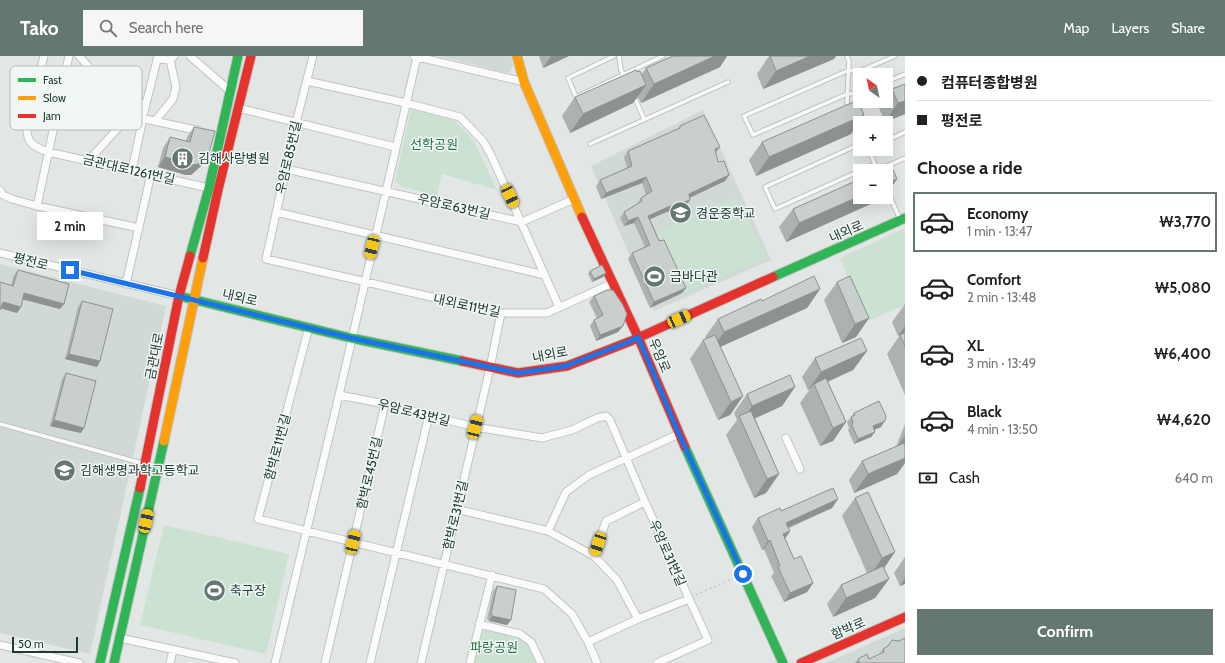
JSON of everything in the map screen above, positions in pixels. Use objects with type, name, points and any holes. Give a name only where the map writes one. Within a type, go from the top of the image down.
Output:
[{"type":"street","name":"금관대로1261번길","points":[[42,66],[44,56]]},
{"type":"street","points":[[67,66],[69,56]]},
{"type":"street","points":[[79,56],[88,66]]},
{"type":"street","points":[[190,56],[230,91]]},
{"type":"street","name":"금관대로","points":[[100,663],[146,464],[179,296],[209,188],[213,134],[230,91],[238,56]]},
{"type":"street","name":"금관대로","points":[[114,663],[229,138],[251,56]]},
{"type":"street","name":"우암로85번길","points":[[266,259],[296,123],[313,56]]},
{"type":"street","points":[[275,663],[386,191],[415,56],[524,82]]},
{"type":"street","name":"우암로","points":[[517,56],[524,82],[574,199],[638,337],[679,434],[783,663]]},
{"type":"street","points":[[142,123],[158,57],[172,58],[176,87],[173,99],[155,121]]},
{"type":"street","points":[[307,81],[406,103],[460,118],[483,142],[522,222],[559,307]]},
{"type":"street","points":[[238,108],[395,147]]},
{"type":"street","points":[[142,111],[143,118]]},
{"type":"street","points":[[143,118],[213,134]]},
{"type":"street","name":"금관대로1261번길","points":[[26,130],[29,140],[34,147],[48,152],[209,188]]},
{"type":"street","points":[[37,206],[53,130]]},
{"type":"street","points":[[89,160],[116,130]]},
{"type":"street","points":[[132,170],[140,130]]},
{"type":"street","points":[[286,168],[386,191]]},
{"type":"street","points":[[126,284],[151,174]]},
{"type":"street","points":[[0,190],[6,198],[139,228]]},
{"type":"street","name":"우암로63번길","points":[[386,191],[522,222]]},
{"type":"street","points":[[522,222],[574,199]]},
{"type":"street","points":[[276,212],[546,275]]},
{"type":"street","name":"내외로","points":[[179,296],[351,338],[518,373],[566,366],[631,341],[903,219]]},
{"type":"street","name":"평전로","points":[[0,253],[179,296]]},
{"type":"street","name":"내외로11번길","points":[[266,259],[501,313],[547,313],[613,283]]},
{"type":"street","name":"함박로31번길","points":[[420,663],[490,368],[501,313]]},
{"type":"street","name":"함박로11번길","points":[[306,530],[258,519],[309,327]]},
{"type":"street","name":"우암로43번길","points":[[339,394],[475,427],[542,438],[572,430],[597,418],[606,416],[610,420],[627,458]]},
{"type":"street","name":"함박로45번길","points":[[325,663],[385,404]]},
{"type":"street","points":[[370,663],[429,415]]},
{"type":"street","points":[[548,531],[566,492],[588,475],[679,434]]},
{"type":"street","points":[[786,438],[800,469]]},
{"type":"street","name":"우암로31번길","points":[[588,642],[689,598],[645,502],[627,458]]},
{"type":"street","points":[[594,556],[606,521],[645,502]]},
{"type":"street","points":[[456,509],[548,531],[594,556],[617,580],[638,619]]},
{"type":"street","points":[[306,530],[544,589],[572,614],[588,642],[597,663]]},
{"type":"street","points":[[470,663],[492,575]]},
{"type":"street","points":[[657,663],[708,640],[689,598]]},
{"type":"street","name":"함박로","points":[[801,663],[905,617]]},
{"type":"street","points":[[480,624],[520,634],[531,642],[541,663]]},
{"type":"street","points":[[120,638],[235,663]]},
{"type":"street","points":[[0,645],[79,663]]},
{"type":"street","points":[[170,663],[173,650]]},
{"type":"street","points":[[39,663],[41,654]]},
{"type":"lane","points":[[614,56],[568,78],[576,97],[664,56]]},
{"type":"lane","points":[[619,56],[621,70],[626,81]]},
{"type":"lane","points":[[847,56],[849,61],[847,103],[850,110]]},
{"type":"lane","points":[[853,94],[847,94],[752,135],[744,116],[849,70],[858,72],[895,56]]},
{"type":"lane","points":[[893,79],[905,74]]},
{"type":"lane","points":[[590,144],[728,82]]},
{"type":"lane","points":[[632,94],[644,119]]},
{"type":"lane","points":[[893,138],[905,132]]},
{"type":"lane","points":[[853,147],[765,187],[775,209],[853,174]]},
{"type":"lane","points":[[871,156],[875,164]]},
{"type":"lane","points":[[893,164],[905,158]]},
{"type":"lane","points":[[893,201],[903,219]]},
{"type":"lane","points":[[0,424],[146,464]]},
{"type":"path","points":[[689,598],[743,574]]},
{"type":"shaded area","points":[[440,56],[511,56],[513,65],[511,71],[507,73]]},
{"type":"shaded area","name":"경운중학교","points":[[703,110],[771,260],[654,311],[591,166]]},
{"type":"shaded area","name":"김해생명과학고등학교","points":[[0,264],[166,306],[90,654],[0,633]]},
{"type":"shaded area","points":[[905,628],[905,663],[826,663]]},
{"type":"green space","name":"선학공원","points":[[411,109],[454,120],[474,141],[497,190],[442,174],[437,196],[401,186],[395,181]]},
{"type":"green space","points":[[737,196],[767,258],[686,293],[657,233]]},
{"type":"green space","points":[[905,228],[905,305],[866,322],[840,258]]},
{"type":"green space","name":"축구장","points":[[164,525],[289,554],[266,654],[140,625]]},
{"type":"green space","name":"파랑공원","points":[[487,629],[521,639],[529,647],[537,663],[473,663],[480,634]]},
{"type":"building","points":[[673,56],[715,56],[654,84],[646,68]]},
{"type":"building","points":[[770,56],[810,56],[776,71]]},
{"type":"building","points":[[636,70],[637,72],[640,71],[646,85],[583,114],[575,97]]},
{"type":"building","points":[[905,84],[905,101],[898,103],[893,89]]},
{"type":"building","points":[[853,102],[853,108],[861,108],[864,115],[853,116],[853,120],[769,157],[762,142]]},
{"type":"building","points":[[704,115],[720,147],[715,149],[718,162],[724,161],[729,175],[689,194],[690,200],[668,207],[648,216],[659,241],[664,240],[686,288],[654,302],[632,253],[650,245],[638,217],[628,221],[624,212],[642,201],[641,198],[652,191],[646,177],[606,193],[600,180],[632,166],[628,151],[680,128],[680,126]]},
{"type":"building","points":[[194,127],[215,131],[208,157],[198,164],[193,165],[165,157],[170,137],[190,142]]},
{"type":"building","points":[[893,170],[897,179],[893,181]]},
{"type":"building","points":[[853,182],[853,199],[799,223],[793,209]]},
{"type":"building","points":[[602,265],[606,273],[594,279],[590,271]]},
{"type":"building","points":[[18,270],[69,284],[64,304],[24,293],[21,307],[3,302],[0,310],[0,282],[13,286]]},
{"type":"building","points":[[814,276],[820,289],[724,332],[718,319],[761,299],[762,301]]},
{"type":"building","points":[[850,276],[869,318],[855,324],[837,282]]},
{"type":"building","points":[[607,290],[613,290],[627,314],[623,326],[600,335],[594,320],[603,315],[594,296]]},
{"type":"building","points":[[82,301],[113,309],[100,361],[69,354]]},
{"type":"building","points":[[905,333],[905,346],[900,335]]},
{"type":"building","points":[[715,335],[743,396],[731,402],[703,340]]},
{"type":"building","points":[[861,338],[867,351],[821,372],[815,358]]},
{"type":"building","points":[[66,373],[96,381],[84,428],[54,420]]},
{"type":"building","points":[[790,375],[795,387],[752,406],[747,394]]},
{"type":"building","points":[[826,378],[846,422],[833,428],[814,384]]},
{"type":"building","points":[[879,401],[886,416],[885,421],[873,426],[875,432],[858,439],[852,425],[853,422],[851,417],[855,415],[854,413]]},
{"type":"building","points":[[751,411],[779,474],[767,479],[739,416]]},
{"type":"building","points":[[904,443],[905,458],[868,474],[862,461]]},
{"type":"building","points":[[833,488],[838,499],[786,523],[790,531],[783,534],[794,559],[801,556],[813,583],[790,593],[778,567],[780,566],[770,540],[768,541],[758,518],[780,508],[781,511]]},
{"type":"building","points":[[868,492],[895,552],[882,558],[855,498]]},
{"type":"building","points":[[883,566],[889,579],[846,598],[841,585]]},
{"type":"building","points":[[497,586],[516,590],[511,620],[492,616],[491,614]]},
{"type":"building","points":[[905,638],[905,663],[856,663],[859,662],[858,659],[867,654],[869,659],[884,652],[883,649],[888,646],[892,640],[899,641]]},
{"type":"traffic: fast","points":[[190,256],[209,188],[238,56]]},
{"type":"traffic: fast","points":[[773,277],[905,218]]},
{"type":"traffic: fast","points":[[179,296],[351,338],[462,361]]},
{"type":"traffic: fast","points":[[114,663],[164,441]]},
{"type":"traffic: fast","points":[[685,447],[783,663]]},
{"type":"traffic: fast","points":[[100,663],[140,488]]},
{"type":"traffic: slow","points":[[517,56],[524,82],[582,217]]},
{"type":"traffic: slow","points":[[164,441],[203,258]]},
{"type":"traffic: jam","points":[[203,258],[251,56]]},
{"type":"traffic: jam","points":[[582,217],[638,337],[685,447]]},
{"type":"traffic: jam","points":[[140,488],[179,296],[190,256]]},
{"type":"traffic: jam","points":[[462,361],[518,373],[567,366],[631,341],[773,277]]},
{"type":"traffic: jam","points":[[801,663],[905,617]]},
{"type":"place","name":"김해사랑병원","points":[[182,158]]},
{"type":"place","name":"경운중학교","points":[[680,213]]},
{"type":"place","name":"금바다관","points":[[655,276]]},
{"type":"place","name":"김해생명과학고등학교","points":[[65,470]]},
{"type":"place","name":"축구장","points":[[215,590]]},
{"type":"route","points":[[70,270],[351,338],[518,373],[566,366],[638,337],[679,434],[743,574]]}]
